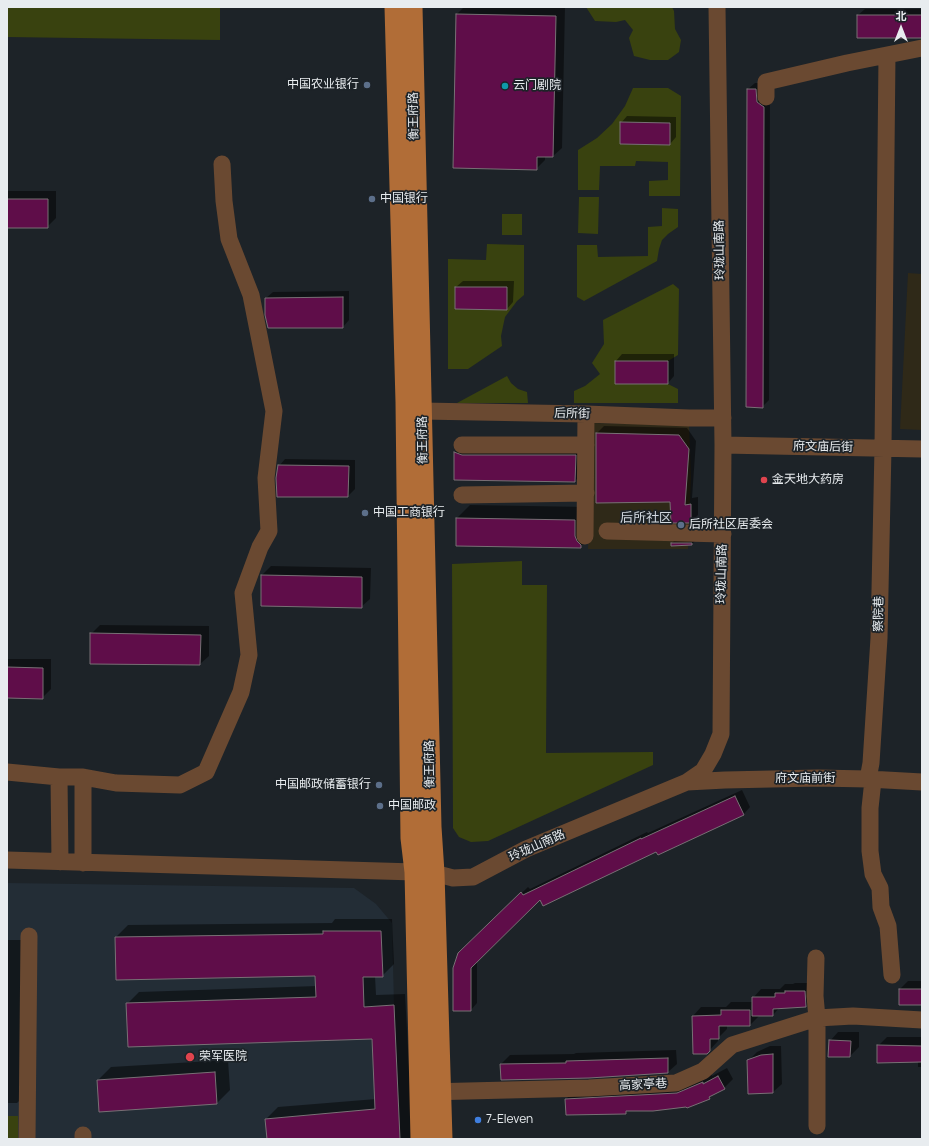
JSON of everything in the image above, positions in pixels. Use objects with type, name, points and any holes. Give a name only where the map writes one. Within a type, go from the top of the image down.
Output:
[{"type":"main road","name":"衡王府路","points":[[396,7],[406,402],[411,838],[425,873]]},
{"type":"main road","name":"衡王府路","points":[[412,7],[431,827],[425,873]]},
{"type":"main road","points":[[421,1139],[420,1092],[425,873]]},
{"type":"main road","points":[[425,873],[441,1092],[442,1139]]},
{"type":"street","name":"玲珑山南路","points":[[7,860],[425,873],[453,878],[473,877],[526,849],[687,782],[704,771],[714,754],[721,734],[723,418],[717,7]]},
{"type":"street","points":[[766,97],[766,82],[922,48]]},
{"type":"street","name":"察院巷","points":[[887,55],[883,448],[879,638],[871,763],[870,851],[873,874],[880,888],[881,907],[888,926],[892,975]]},
{"type":"street","points":[[7,772],[59,777],[84,777],[116,782],[180,786],[206,772],[241,692],[249,655],[243,593],[260,546],[269,531],[266,478],[274,411],[251,295],[229,239],[224,201],[222,164]]},
{"type":"street","name":"后所街","points":[[422,411],[723,418]]},
{"type":"street","points":[[585,536],[586,414]]},
{"type":"street","points":[[462,445],[586,444]]},
{"type":"street","name":"府文庙后街","points":[[723,445],[922,449]]},
{"type":"street","points":[[462,495],[586,493]]},
{"type":"street","points":[[607,531],[722,534]]},
{"type":"street","points":[[59,777],[60,862]]},
{"type":"street","points":[[83,863],[84,777]]},
{"type":"street","name":"府文庙前街","points":[[687,782],[818,778],[922,782]]},
{"type":"street","points":[[27,1139],[29,936]]},
{"type":"street","points":[[816,958],[814,996],[818,1018],[817,1126]]},
{"type":"street","points":[[896,1018],[922,1009]]},
{"type":"street","name":"高家亭巷","points":[[420,1092],[589,1088],[676,1083],[703,1071],[732,1045],[818,1018],[853,1016],[922,1020]]},
{"type":"shaded area","points":[[908,273],[922,274],[922,430],[900,429]]},
{"type":"shaded area","points":[[592,423],[689,425],[691,477],[688,549],[588,549]]},
{"type":"shaded area","name":"荣军医院","points":[[7,883],[354,888],[376,904],[392,923],[394,1005],[370,1007],[377,1139],[7,1139]]},
{"type":"green space","points":[[7,7],[220,8],[220,40],[7,37]]},
{"type":"green space","points":[[586,7],[672,7],[674,11],[675,29],[681,40],[679,52],[668,60],[650,60],[634,56],[629,38],[633,30],[625,20],[616,22],[595,21]]},
{"type":"green space","points":[[633,88],[668,88],[681,96],[680,196],[649,196],[649,181],[668,180],[668,162],[636,161],[635,166],[600,166],[599,190],[578,190],[578,150],[597,138],[612,124],[625,106]],"holes":[[[620,122],[670,123],[670,145],[620,144]]]},
{"type":"green space","points":[[579,197],[599,197],[598,234],[578,233]]},
{"type":"green space","points":[[662,208],[678,209],[678,227],[662,240],[657,261],[584,301],[577,297],[577,245],[597,245],[598,257],[648,256],[648,227],[662,226]]},
{"type":"green space","points":[[502,214],[522,214],[522,235],[502,235]]},
{"type":"green space","points":[[487,244],[524,245],[524,295],[517,301],[505,317],[501,336],[502,346],[468,369],[448,369],[448,259],[486,260]],"holes":[[[455,287],[507,287],[507,309],[455,309]]]},
{"type":"green space","points":[[673,284],[679,289],[678,355],[668,361],[615,361],[615,384],[668,384],[678,389],[678,403],[574,403],[574,391],[585,386],[600,374],[592,363],[604,344],[603,320]]},
{"type":"green space","points":[[507,376],[511,383],[518,389],[527,392],[528,403],[457,403]]},
{"type":"green space","points":[[522,561],[522,585],[547,585],[546,753],[653,752],[653,765],[488,841],[471,842],[459,837],[453,828],[452,564]]},
{"type":"green space","points":[[7,1116],[18,1116],[18,1139],[7,1139]]},
{"type":"building","name":"云门剧院","points":[[456,14],[556,16],[553,157],[537,157],[537,170],[453,168]]},
{"type":"building","points":[[857,15],[922,15],[922,38],[857,38]]},
{"type":"building","points":[[747,89],[756,89],[757,102],[764,107],[763,408],[746,407]]},
{"type":"building","points":[[620,122],[670,123],[670,145],[620,144]]},
{"type":"building","points":[[7,199],[48,199],[48,228],[7,228]]},
{"type":"building","points":[[455,287],[507,287],[507,310],[455,309]]},
{"type":"building","points":[[343,297],[343,328],[268,328],[265,315],[265,298]]},
{"type":"building","points":[[615,361],[668,361],[668,384],[615,384]]},
{"type":"building","points":[[596,433],[679,435],[689,449],[685,505],[691,504],[691,523],[671,523],[670,502],[596,503]]},
{"type":"building","points":[[454,452],[462,455],[576,455],[575,482],[454,480]]},
{"type":"building","points":[[278,465],[349,466],[348,497],[277,497],[276,478]]},
{"type":"building","points":[[456,518],[575,520],[575,536],[581,545],[581,548],[456,546]]},
{"type":"building","points":[[671,543],[692,543],[692,545],[671,546]]},
{"type":"building","points":[[261,575],[362,577],[362,608],[261,606]]},
{"type":"building","points":[[90,633],[201,635],[200,665],[90,664]]},
{"type":"building","points":[[7,667],[43,668],[43,699],[7,698]]},
{"type":"building","points":[[735,796],[744,815],[658,855],[656,852],[543,906],[540,900],[471,968],[471,1011],[453,1011],[453,968],[458,953],[521,892],[523,895],[641,838]]},
{"type":"building","points":[[323,931],[381,931],[383,977],[363,977],[364,1007],[394,1005],[400,1139],[267,1139],[265,1119],[375,1109],[372,1039],[128,1047],[126,1003],[316,997],[315,976],[116,980],[115,937],[323,934]]},
{"type":"building","points":[[899,989],[922,989],[922,1005],[899,1005]]},
{"type":"building","points":[[785,991],[805,991],[806,1007],[773,1009],[773,1016],[752,1016],[752,997],[775,997],[775,993],[785,993]]},
{"type":"building","points":[[721,1010],[750,1010],[750,1026],[719,1026],[719,1039],[710,1039],[710,1051],[707,1054],[693,1054],[692,1016],[721,1015]]},
{"type":"building","points":[[829,1040],[851,1041],[850,1057],[828,1057]]},
{"type":"building","points":[[877,1045],[922,1046],[922,1062],[877,1063]]},
{"type":"building","points":[[773,1054],[773,1093],[748,1094],[747,1060],[761,1055]]},
{"type":"building","points":[[668,1058],[668,1073],[589,1078],[501,1080],[500,1064],[566,1063],[566,1061]]},
{"type":"building","points":[[215,1072],[217,1104],[99,1112],[97,1080]]},
{"type":"building","points":[[718,1076],[725,1089],[709,1097],[710,1099],[687,1108],[653,1111],[626,1111],[626,1114],[566,1115],[565,1099],[677,1093],[703,1082],[703,1084]]},
{"type":"place","name":"中国农业银行","points":[[367,85]]},
{"type":"place","name":"云门剧院","points":[[505,86]]},
{"type":"place","name":"中国银行","points":[[372,199]]},
{"type":"place","name":"金天地大药房","points":[[764,480]]},
{"type":"place","name":"中国工商银行","points":[[365,513]]},
{"type":"place","name":"后所社区居委会","points":[[681,525]]},
{"type":"place","name":"中国邮政储蓄银行","points":[[379,785]]},
{"type":"place","name":"中国邮政","points":[[380,806]]},
{"type":"place","name":"荣军医院","points":[[190,1057]]},
{"type":"place","name":"7-Eleven","points":[[478,1120]]},
{"type":"district","name":"后所社区","points":[[646,518]]}]
